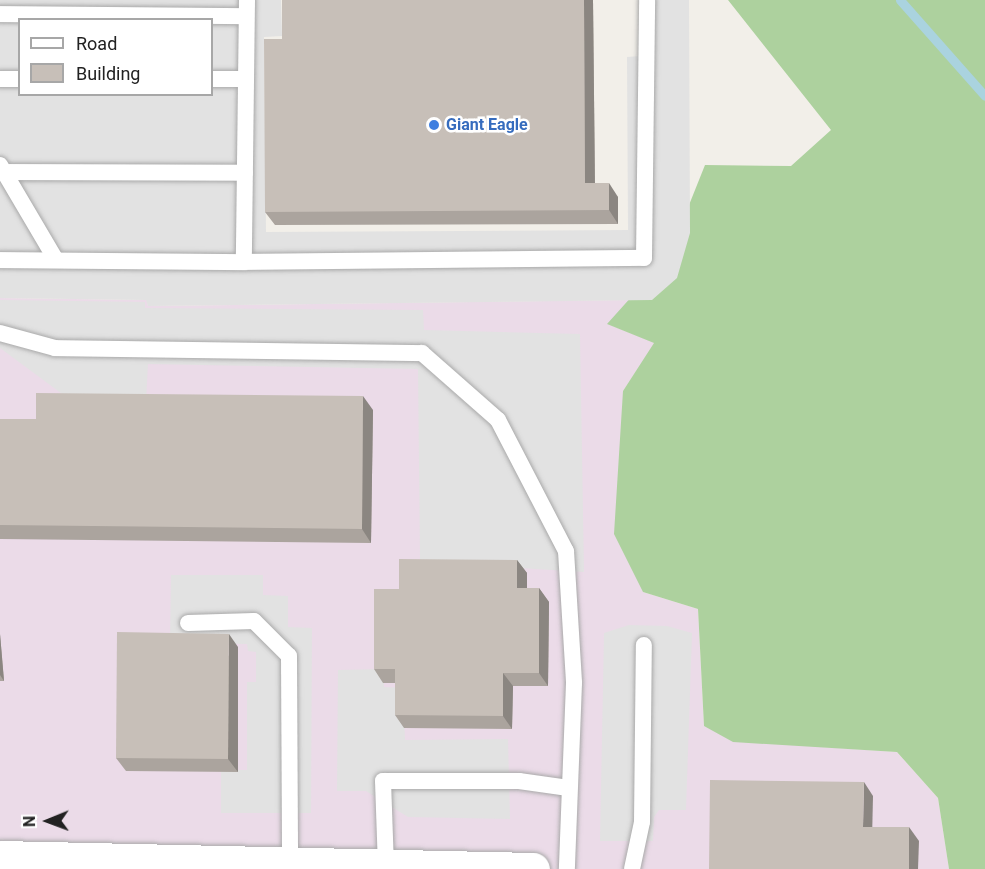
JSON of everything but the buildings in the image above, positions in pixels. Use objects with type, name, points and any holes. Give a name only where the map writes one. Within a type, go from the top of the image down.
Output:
[{"type":"street","points":[[0,857],[290,866],[533,869]]},
{"type":"lane","points":[[0,260],[244,262],[644,258],[647,0]]},
{"type":"lane","points":[[0,14],[247,8],[244,262]]},
{"type":"lane","points":[[0,79],[18,79]]},
{"type":"lane","points":[[213,79],[245,79]]},
{"type":"lane","points":[[2,168],[245,173]]},
{"type":"lane","points":[[2,168],[56,260]]},
{"type":"lane","points":[[0,333],[55,348],[422,353],[498,420],[566,551],[574,683],[567,869]]},
{"type":"lane","points":[[188,623],[254,621],[289,656],[290,866]]},
{"type":"lane","points":[[632,869],[642,822],[644,645]]},
{"type":"lane","points":[[396,868],[383,781],[519,781],[569,788]]},
{"type":"shaded area","points":[[0,0],[281,0],[282,36],[264,37],[266,232],[628,230],[627,57],[640,56],[640,0],[689,0],[690,233],[677,278],[652,300],[148,306],[146,300],[0,298]]},
{"type":"shaded area","points":[[0,298],[147,300],[148,306],[630,300],[608,324],[655,343],[623,391],[643,592],[698,609],[704,726],[822,747],[897,752],[938,798],[949,869],[0,869]]},
{"type":"shaded area","points":[[0,300],[145,302],[145,308],[423,310],[424,330],[580,334],[584,572],[420,562],[418,369],[148,364],[146,401],[69,399],[0,348]]},
{"type":"shaded area","points":[[171,575],[263,575],[263,595],[288,596],[288,627],[312,628],[311,813],[221,813],[221,770],[247,770],[247,682],[256,682],[256,652],[248,651],[247,644],[170,643]]},
{"type":"shaded area","points":[[629,625],[667,626],[692,633],[686,810],[659,810],[654,817],[653,841],[600,841],[604,633]]},
{"type":"shaded area","points":[[383,669],[384,687],[403,688],[405,740],[508,739],[510,819],[408,817],[366,791],[337,791],[338,670]]},
{"type":"green space","points":[[728,0],[985,0],[985,869],[949,869],[938,798],[897,752],[733,742],[704,726],[698,609],[643,592],[614,534],[623,391],[654,343],[607,324],[669,255],[705,165],[791,166],[831,130]]},
{"type":"waterway","points":[[900,0],[985,96]]},
{"type":"place","name":"Giant Eagle","points":[[434,125]]}]
